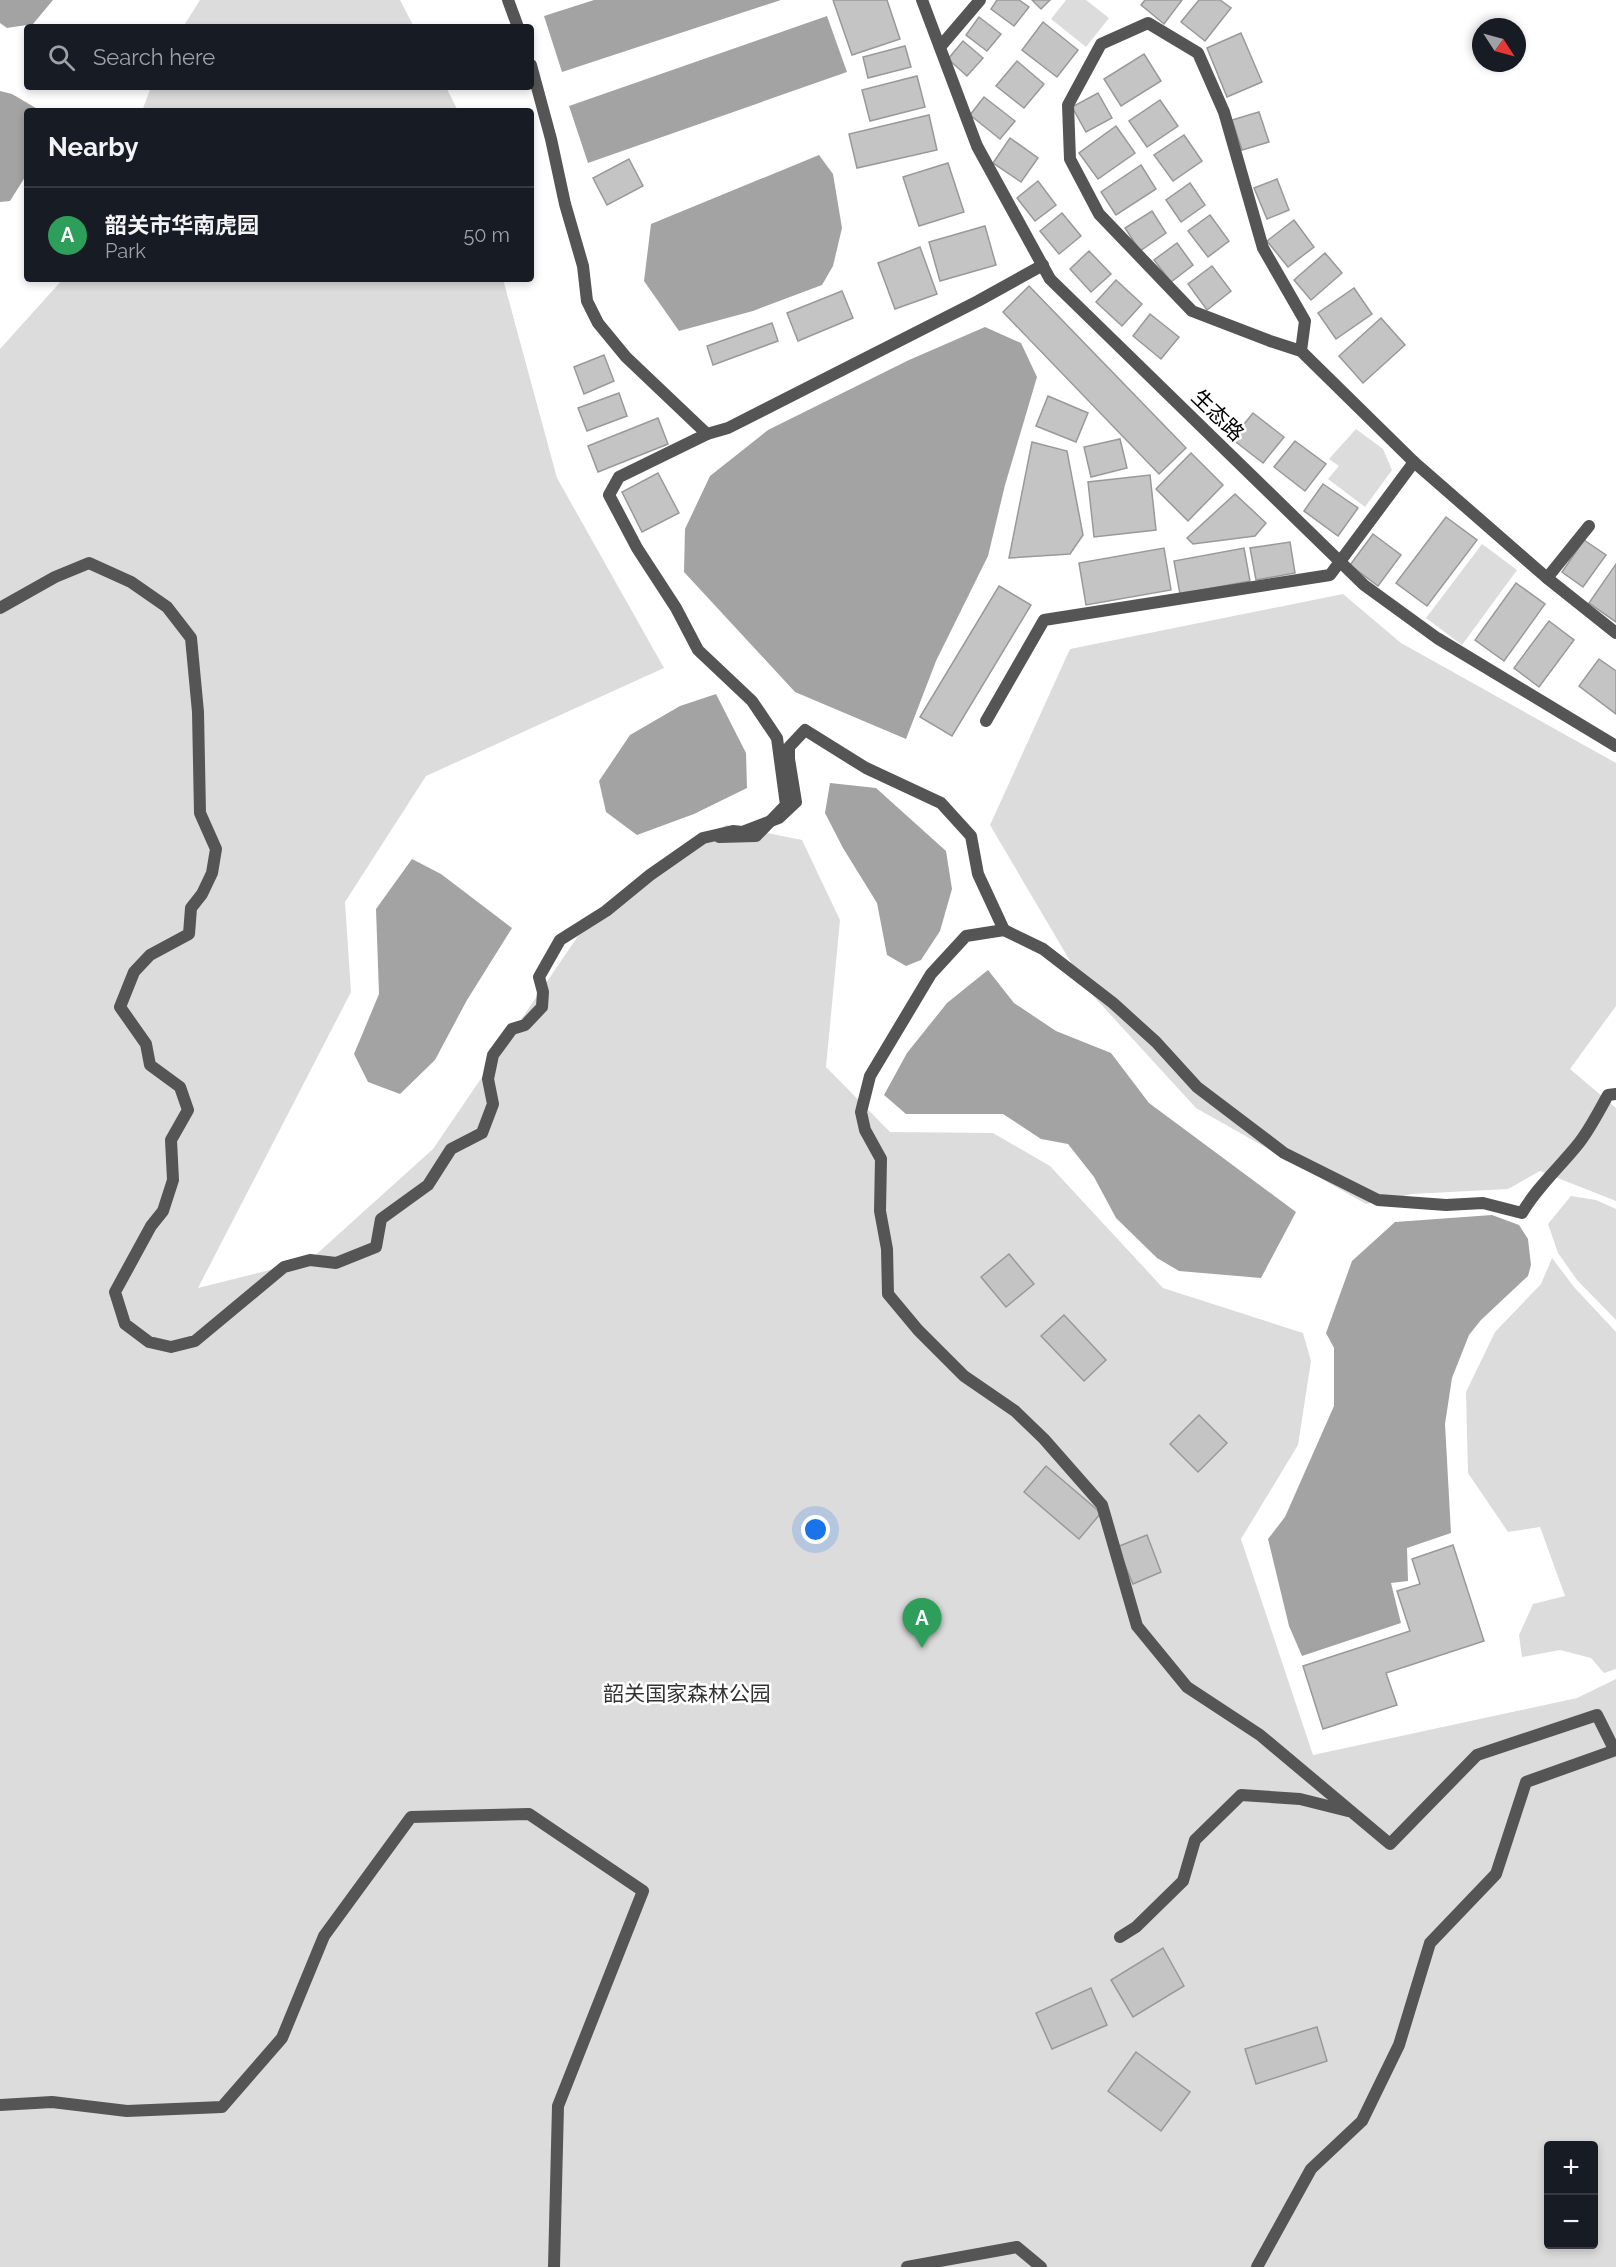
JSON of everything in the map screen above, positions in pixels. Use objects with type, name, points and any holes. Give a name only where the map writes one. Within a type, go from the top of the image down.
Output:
[{"type":"street","points":[[508,0],[517,24]]},
{"type":"street","name":"生态路","points":[[922,0],[977,146],[1050,279],[1364,585],[1437,638],[1616,746]]},
{"type":"street","points":[[940,47],[981,0]]},
{"type":"street","points":[[1301,351],[1305,321],[1263,248],[1224,112],[1198,52],[1148,23],[1101,44],[1068,105],[1070,159],[1099,214],[1192,311],[1301,351],[1414,462],[1548,578],[1616,633]]},
{"type":"street","points":[[534,76],[565,204],[583,266],[587,301],[598,324],[626,357],[707,434]]},
{"type":"street","points":[[719,837],[756,836],[786,805],[777,738],[752,701],[718,672],[698,650],[676,608],[638,548],[609,495],[619,477],[707,434],[728,428],[770,407],[978,301],[1042,265]]},
{"type":"street","points":[[986,721],[1044,620],[1330,575],[1414,462]]},
{"type":"street","points":[[1548,578],[1589,526]]},
{"type":"street","points":[[0,608],[55,577],[89,563],[131,582],[167,607],[191,638],[198,712],[200,813],[216,849],[212,873],[202,894],[191,908],[189,934],[150,955],[134,972],[120,1007],[146,1044],[150,1065],[180,1087],[188,1110],[171,1140],[173,1180],[163,1211],[151,1226],[115,1292],[125,1324],[149,1342],[171,1347],[195,1341],[284,1267],[310,1260],[336,1263],[376,1247],[381,1219],[428,1185],[451,1149],[482,1133],[493,1104],[488,1079],[494,1055],[512,1029],[525,1025],[542,1007],[543,992],[539,977],[560,940],[606,911],[650,875],[704,838],[732,831],[742,832],[779,818],[796,802],[789,747],[805,730],[866,768],[941,803],[971,836],[978,874],[1004,930]]},
{"type":"street","points":[[1257,2267],[1311,2169],[1362,2121],[1399,2045],[1430,1943],[1496,1874],[1526,1782],[1615,1750],[1597,1715],[1477,1755],[1390,1844],[1260,1736],[1187,1687],[1137,1626],[1102,1505],[1044,1439],[1015,1411],[964,1376],[918,1330],[888,1294],[887,1249],[880,1211],[880,1159],[865,1130],[861,1112],[870,1076],[931,974],[966,936],[1004,930],[1043,949],[1113,1002],[1156,1042],[1197,1087],[1284,1154],[1378,1200],[1446,1205],[1483,1203],[1522,1213],[1533,1194],[1581,1140],[1608,1095],[1616,1094]]},
{"type":"street","points":[[1120,1938],[1136,1927],[1183,1881],[1195,1839],[1241,1795],[1300,1799],[1352,1812]]},
{"type":"street","points":[[0,2105],[52,2102],[127,2111],[222,2107],[282,2038],[324,1936],[411,1817],[529,1814],[643,1891],[558,2106],[554,2267]]},
{"type":"street","points":[[907,2267],[1017,2247],[1041,2267]]},
{"type":"green space","points":[[200,0],[400,0],[412,24],[185,24]]},
{"type":"green space","points":[[1066,0],[1086,0],[1109,18],[1086,47],[1051,19]]},
{"type":"green space","points":[[150,90],[448,90],[456,108],[143,108]]},
{"type":"green space","name":"韶关国家森林公园","points":[[60,282],[504,282],[557,478],[664,668],[426,776],[345,902],[351,992],[198,1288],[310,1260],[433,1149],[578,936],[726,825],[802,840],[840,920],[826,1067],[890,1132],[993,1133],[1050,1166],[1163,1288],[1303,1333],[1311,1361],[1298,1445],[1241,1539],[1313,1755],[1577,1698],[1616,1679],[1616,2267],[0,2267],[0,349]]},
{"type":"green space","points":[[1356,429],[1383,449],[1392,470],[1365,507],[1328,479],[1339,466],[1329,459]]},
{"type":"green space","points":[[1482,544],[1517,570],[1462,645],[1426,618]]},
{"type":"green space","points":[[1343,594],[1401,643],[1616,763],[1616,1006],[1570,1069],[1616,1108],[1616,1201],[1540,1171],[1508,1189],[1412,1194],[1366,1204],[1196,1108],[1086,988],[990,825],[1070,649]]},
{"type":"green space","points":[[1571,1196],[1596,1200],[1616,1209],[1616,1320],[1577,1280],[1558,1253],[1548,1224]]},
{"type":"green space","points":[[1552,1258],[1574,1287],[1616,1332],[1616,1669],[1604,1673],[1591,1658],[1560,1650],[1522,1657],[1519,1635],[1533,1604],[1565,1596],[1540,1527],[1508,1532],[1468,1473],[1466,1392],[1495,1332],[1541,1284]]},
{"type":"shaded area","points":[[0,0],[53,0],[33,24],[7,28],[0,23]]},
{"type":"shaded area","points":[[594,0],[781,0],[562,72],[544,16]]},
{"type":"shaded area","points":[[827,16],[847,72],[588,163],[569,106]]},
{"type":"shaded area","points":[[0,91],[12,94],[36,108],[24,108],[24,179],[10,201],[0,202]]},
{"type":"shaded area","points":[[819,155],[833,174],[842,228],[833,266],[822,285],[753,311],[679,331],[644,281],[651,224]]},
{"type":"shaded area","points":[[985,327],[1021,343],[1037,377],[1005,485],[988,556],[936,661],[906,739],[795,692],[684,572],[685,529],[710,476],[768,430],[909,360]]},
{"type":"shaded area","points":[[716,694],[746,753],[747,788],[694,814],[637,835],[606,812],[599,781],[630,735],[680,706]]},
{"type":"shaded area","points":[[830,783],[876,788],[946,851],[952,889],[940,931],[921,960],[906,966],[887,955],[877,903],[843,848],[825,813]]},
{"type":"shaded area","points":[[412,859],[441,874],[512,928],[467,1000],[435,1060],[400,1094],[368,1082],[354,1054],[379,994],[376,909]]},
{"type":"shaded area","points":[[988,970],[1014,1003],[1056,1031],[1111,1053],[1149,1103],[1296,1212],[1261,1278],[1179,1271],[1157,1258],[1116,1218],[1094,1177],[1068,1144],[1041,1139],[1003,1114],[906,1114],[884,1095],[907,1053],[947,1003]]},
{"type":"shaded area","points":[[1492,1215],[1519,1225],[1528,1239],[1531,1265],[1528,1276],[1481,1320],[1469,1335],[1452,1378],[1445,1424],[1451,1533],[1407,1548],[1408,1581],[1391,1583],[1401,1623],[1302,1656],[1289,1626],[1268,1539],[1285,1517],[1334,1406],[1334,1348],[1326,1333],[1352,1261],[1395,1222]]},
{"type":"building","points":[[833,0],[887,0],[900,39],[852,55]]},
{"type":"building","points":[[997,0],[1019,0],[1029,7],[1014,26],[991,9]]},
{"type":"building","points":[[1032,0],[1050,0],[1041,9]]},
{"type":"building","points":[[1145,0],[1182,0],[1164,24],[1141,5]]},
{"type":"building","points":[[1199,0],[1220,0],[1231,8],[1205,41],[1181,22]]},
{"type":"building","points":[[979,17],[1001,34],[987,51],[966,35]]},
{"type":"building","points":[[1043,22],[1078,50],[1057,77],[1022,50]]},
{"type":"building","points":[[1241,33],[1262,82],[1227,97],[1207,48]]},
{"type":"building","points":[[963,41],[983,58],[967,76],[948,59]]},
{"type":"building","points":[[905,46],[911,67],[868,78],[863,57]]},
{"type":"building","points":[[1144,54],[1161,81],[1121,106],[1104,79]]},
{"type":"building","points":[[1017,61],[1044,84],[1024,108],[996,86]]},
{"type":"building","points":[[917,76],[925,107],[870,121],[862,90]]},
{"type":"building","points":[[1098,93],[1112,118],[1086,132],[1072,107]]},
{"type":"building","points":[[984,97],[1015,121],[1000,139],[970,115]]},
{"type":"building","points":[[1160,100],[1178,126],[1147,147],[1129,121]]},
{"type":"building","points":[[1259,112],[1269,142],[1242,150],[1232,120]]},
{"type":"building","points":[[929,115],[937,150],[857,168],[849,134]]},
{"type":"building","points":[[1116,126],[1135,153],[1098,179],[1079,153]]},
{"type":"building","points":[[1184,135],[1202,161],[1173,181],[1154,155]]},
{"type":"building","points":[[1010,138],[1038,158],[1021,182],[993,163]]},
{"type":"building","points":[[629,159],[643,186],[607,205],[593,178]]},
{"type":"building","points":[[948,163],[964,212],[919,226],[903,177]]},
{"type":"building","points":[[1141,165],[1156,189],[1116,215],[1101,192]]},
{"type":"building","points":[[1277,179],[1289,210],[1267,219],[1254,188]]},
{"type":"building","points":[[1038,181],[1056,205],[1035,221],[1017,198]]},
{"type":"building","points":[[1190,183],[1205,205],[1181,222],[1166,200]]},
{"type":"building","points":[[1152,211],[1166,233],[1140,251],[1125,228]]},
{"type":"building","points":[[1062,213],[1081,236],[1059,254],[1040,231]]},
{"type":"building","points":[[1210,215],[1229,241],[1208,257],[1188,231]]},
{"type":"building","points":[[1294,220],[1314,247],[1288,267],[1267,241]]},
{"type":"building","points":[[985,226],[996,265],[940,281],[929,242]]},
{"type":"building","points":[[1177,243],[1193,265],[1171,282],[1154,260]]},
{"type":"building","points":[[920,247],[937,294],[895,309],[878,263]]},
{"type":"building","points":[[1089,251],[1111,274],[1091,292],[1070,269]]},
{"type":"building","points":[[1325,253],[1342,273],[1311,300],[1294,280]]},
{"type":"building","points":[[1212,266],[1231,291],[1207,310],[1188,284]]},
{"type":"building","points":[[1116,280],[1142,304],[1122,326],[1096,302]]},
{"type":"building","points":[[1029,286],[1186,448],[1159,474],[1003,312]]},
{"type":"building","points":[[1354,288],[1372,314],[1336,339],[1318,313]]},
{"type":"building","points":[[842,291],[853,318],[798,341],[787,313]]},
{"type":"building","points":[[1150,314],[1179,337],[1161,359],[1133,336]]},
{"type":"building","points":[[1381,318],[1405,345],[1363,383],[1339,356]]},
{"type":"building","points":[[772,323],[778,341],[713,365],[707,346]]},
{"type":"building","points":[[604,355],[614,381],[584,394],[574,367]]},
{"type":"building","points":[[619,393],[627,416],[587,431],[578,408]]},
{"type":"building","points":[[1048,396],[1088,413],[1076,442],[1036,426]]},
{"type":"building","points":[[1253,413],[1284,437],[1263,463],[1232,439]]},
{"type":"building","points":[[658,418],[668,444],[598,472],[588,446]]},
{"type":"building","points":[[1120,439],[1127,468],[1091,477],[1084,447]]},
{"type":"building","points":[[1295,441],[1326,464],[1305,491],[1274,467]]},
{"type":"building","points":[[1032,442],[1067,451],[1083,535],[1070,554],[1009,558]]},
{"type":"building","points":[[1191,453],[1223,485],[1188,521],[1156,489]]},
{"type":"building","points":[[658,473],[679,513],[642,532],[622,492]]},
{"type":"building","points":[[1150,475],[1156,530],[1094,537],[1088,482]]},
{"type":"building","points":[[1323,484],[1358,508],[1338,536],[1304,511]]},
{"type":"building","points":[[1235,494],[1266,523],[1255,536],[1193,544],[1187,538]]},
{"type":"building","points":[[1446,517],[1477,540],[1427,606],[1396,583]]},
{"type":"building","points":[[1373,534],[1401,555],[1378,586],[1350,565]]},
{"type":"building","points":[[1584,540],[1606,555],[1583,587],[1562,572]]},
{"type":"building","points":[[1290,542],[1295,573],[1256,580],[1250,548]]},
{"type":"building","points":[[1164,548],[1171,590],[1086,605],[1079,563]]},
{"type":"building","points":[[1244,548],[1250,581],[1180,594],[1174,561]]},
{"type":"building","points":[[1616,564],[1616,622],[1589,603]]},
{"type":"building","points":[[1516,583],[1545,604],[1504,661],[1475,640]]},
{"type":"building","points":[[999,586],[1031,605],[952,736],[920,717]]},
{"type":"building","points":[[1549,621],[1574,640],[1539,687],[1514,668]]},
{"type":"building","points":[[1599,659],[1616,671],[1616,714],[1579,686]]},
{"type":"building","points":[[1009,1254],[1034,1284],[1006,1307],[981,1277]]},
{"type":"building","points":[[1064,1315],[1106,1360],[1084,1381],[1041,1336]]},
{"type":"building","points":[[1199,1415],[1227,1443],[1198,1472],[1170,1444]]},
{"type":"building","points":[[1046,1466],[1101,1513],[1079,1539],[1024,1492]]},
{"type":"building","points":[[1147,1535],[1161,1572],[1133,1584],[1117,1547]]},
{"type":"building","points":[[1453,1545],[1484,1641],[1386,1673],[1397,1705],[1323,1729],[1303,1666],[1410,1631],[1397,1591],[1420,1584],[1412,1559]]},
{"type":"building","points":[[1163,1948],[1184,1986],[1133,2017],[1111,1980]]},
{"type":"building","points":[[1091,1988],[1107,2025],[1052,2049],[1036,2013]]},
{"type":"building","points":[[1317,2027],[1327,2061],[1256,2084],[1245,2049]]},
{"type":"building","points":[[1136,2052],[1190,2092],[1161,2131],[1108,2091]]},
{"type":"place","name":"韶关市华南虎园","points":[[922,1648]]}]
